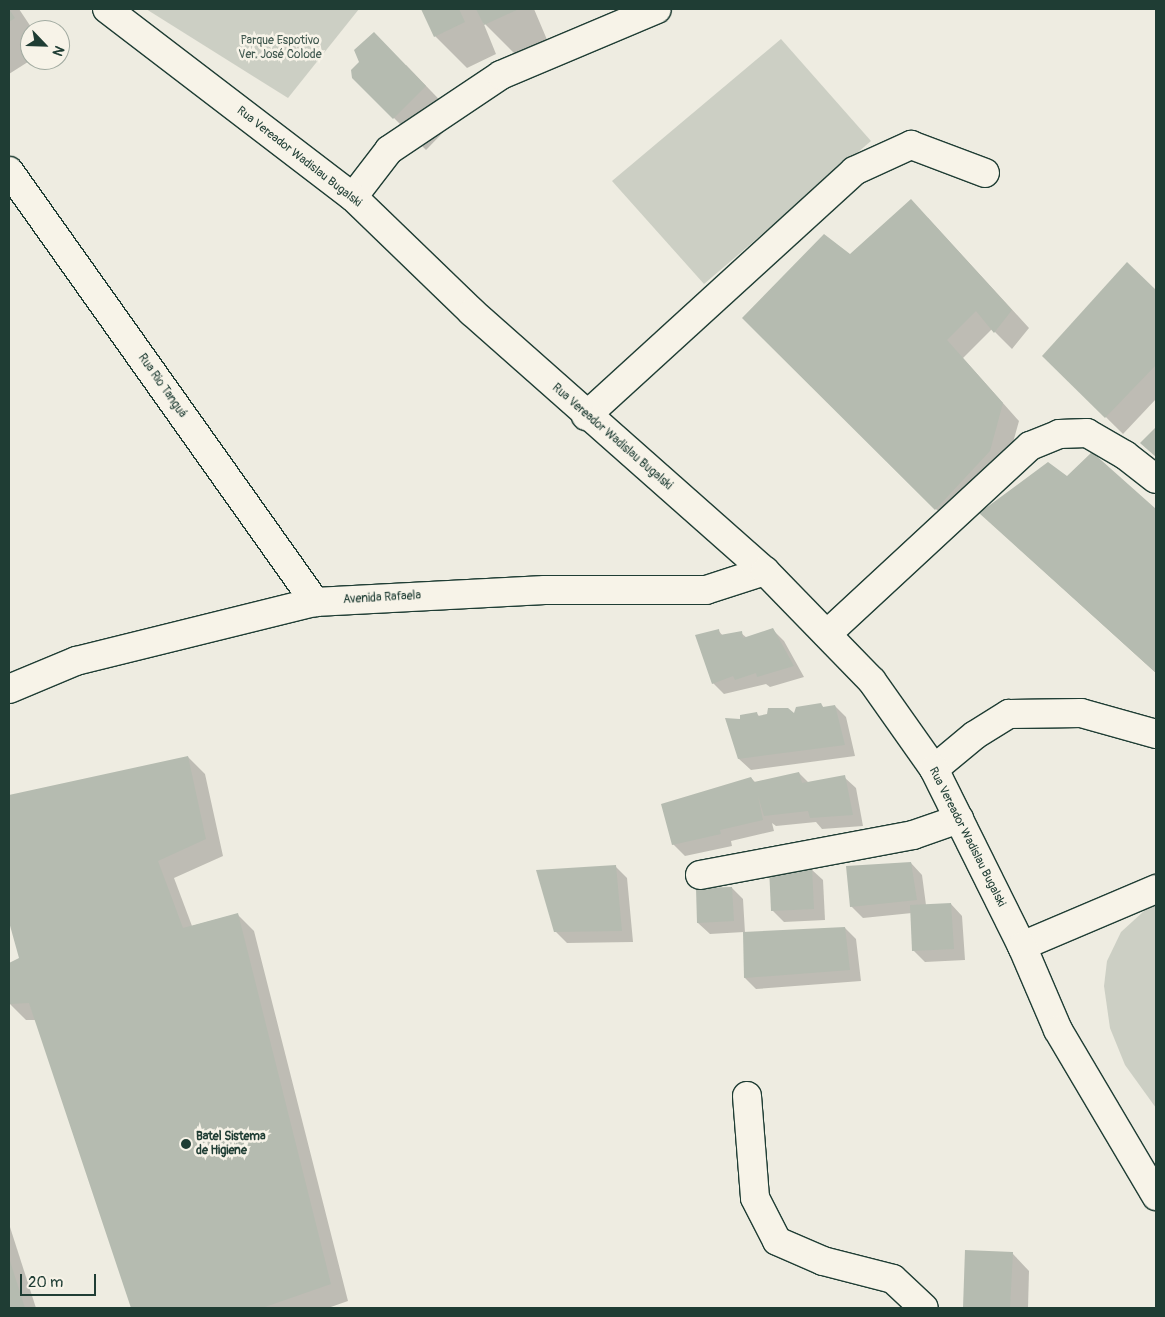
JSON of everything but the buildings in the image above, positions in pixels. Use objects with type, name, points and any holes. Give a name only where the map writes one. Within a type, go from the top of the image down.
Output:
[{"type":"street","name":"Rua Vereador Wadislau Bugalski","points":[[107,9],[353,197],[472,312],[586,416],[765,570],[872,681],[934,769],[1022,946],[1058,1030],[1153,1187]]},
{"type":"street","points":[[353,197],[390,150],[500,75],[657,9]]},
{"type":"street","points":[[586,416],[854,171],[911,145],[985,173]]},
{"type":"street","name":"Rua Rio Tanguá","points":[[9,171],[315,602]]},
{"type":"street","points":[[827,634],[1030,446],[1059,434],[1087,433],[1125,454],[1156,479]]},
{"type":"street","name":"Avenida Rafaela","points":[[9,689],[76,661],[315,602],[545,590],[706,590],[765,570]]},
{"type":"street","points":[[934,769],[975,735],[1009,714],[1081,713],[1156,734]]},
{"type":"street","points":[[700,875],[912,835],[959,819]]},
{"type":"street","points":[[1022,946],[1156,889]]},
{"type":"street","points":[[747,1096],[755,1198],[777,1241],[823,1261],[893,1279],[924,1308]]},
{"type":"green space","name":"Parque Espotivo Ver. José Colode","points":[[146,9],[359,9],[288,98]]},
{"type":"green space","points":[[781,39],[871,141],[704,284],[612,181]]},
{"type":"green space","points":[[1156,900],[1156,1108],[1125,1065],[1110,1028],[1104,986],[1107,961],[1121,932]]},
{"type":"place","name":"Batel Sistema de Higiene","points":[[186,1144]]}]
